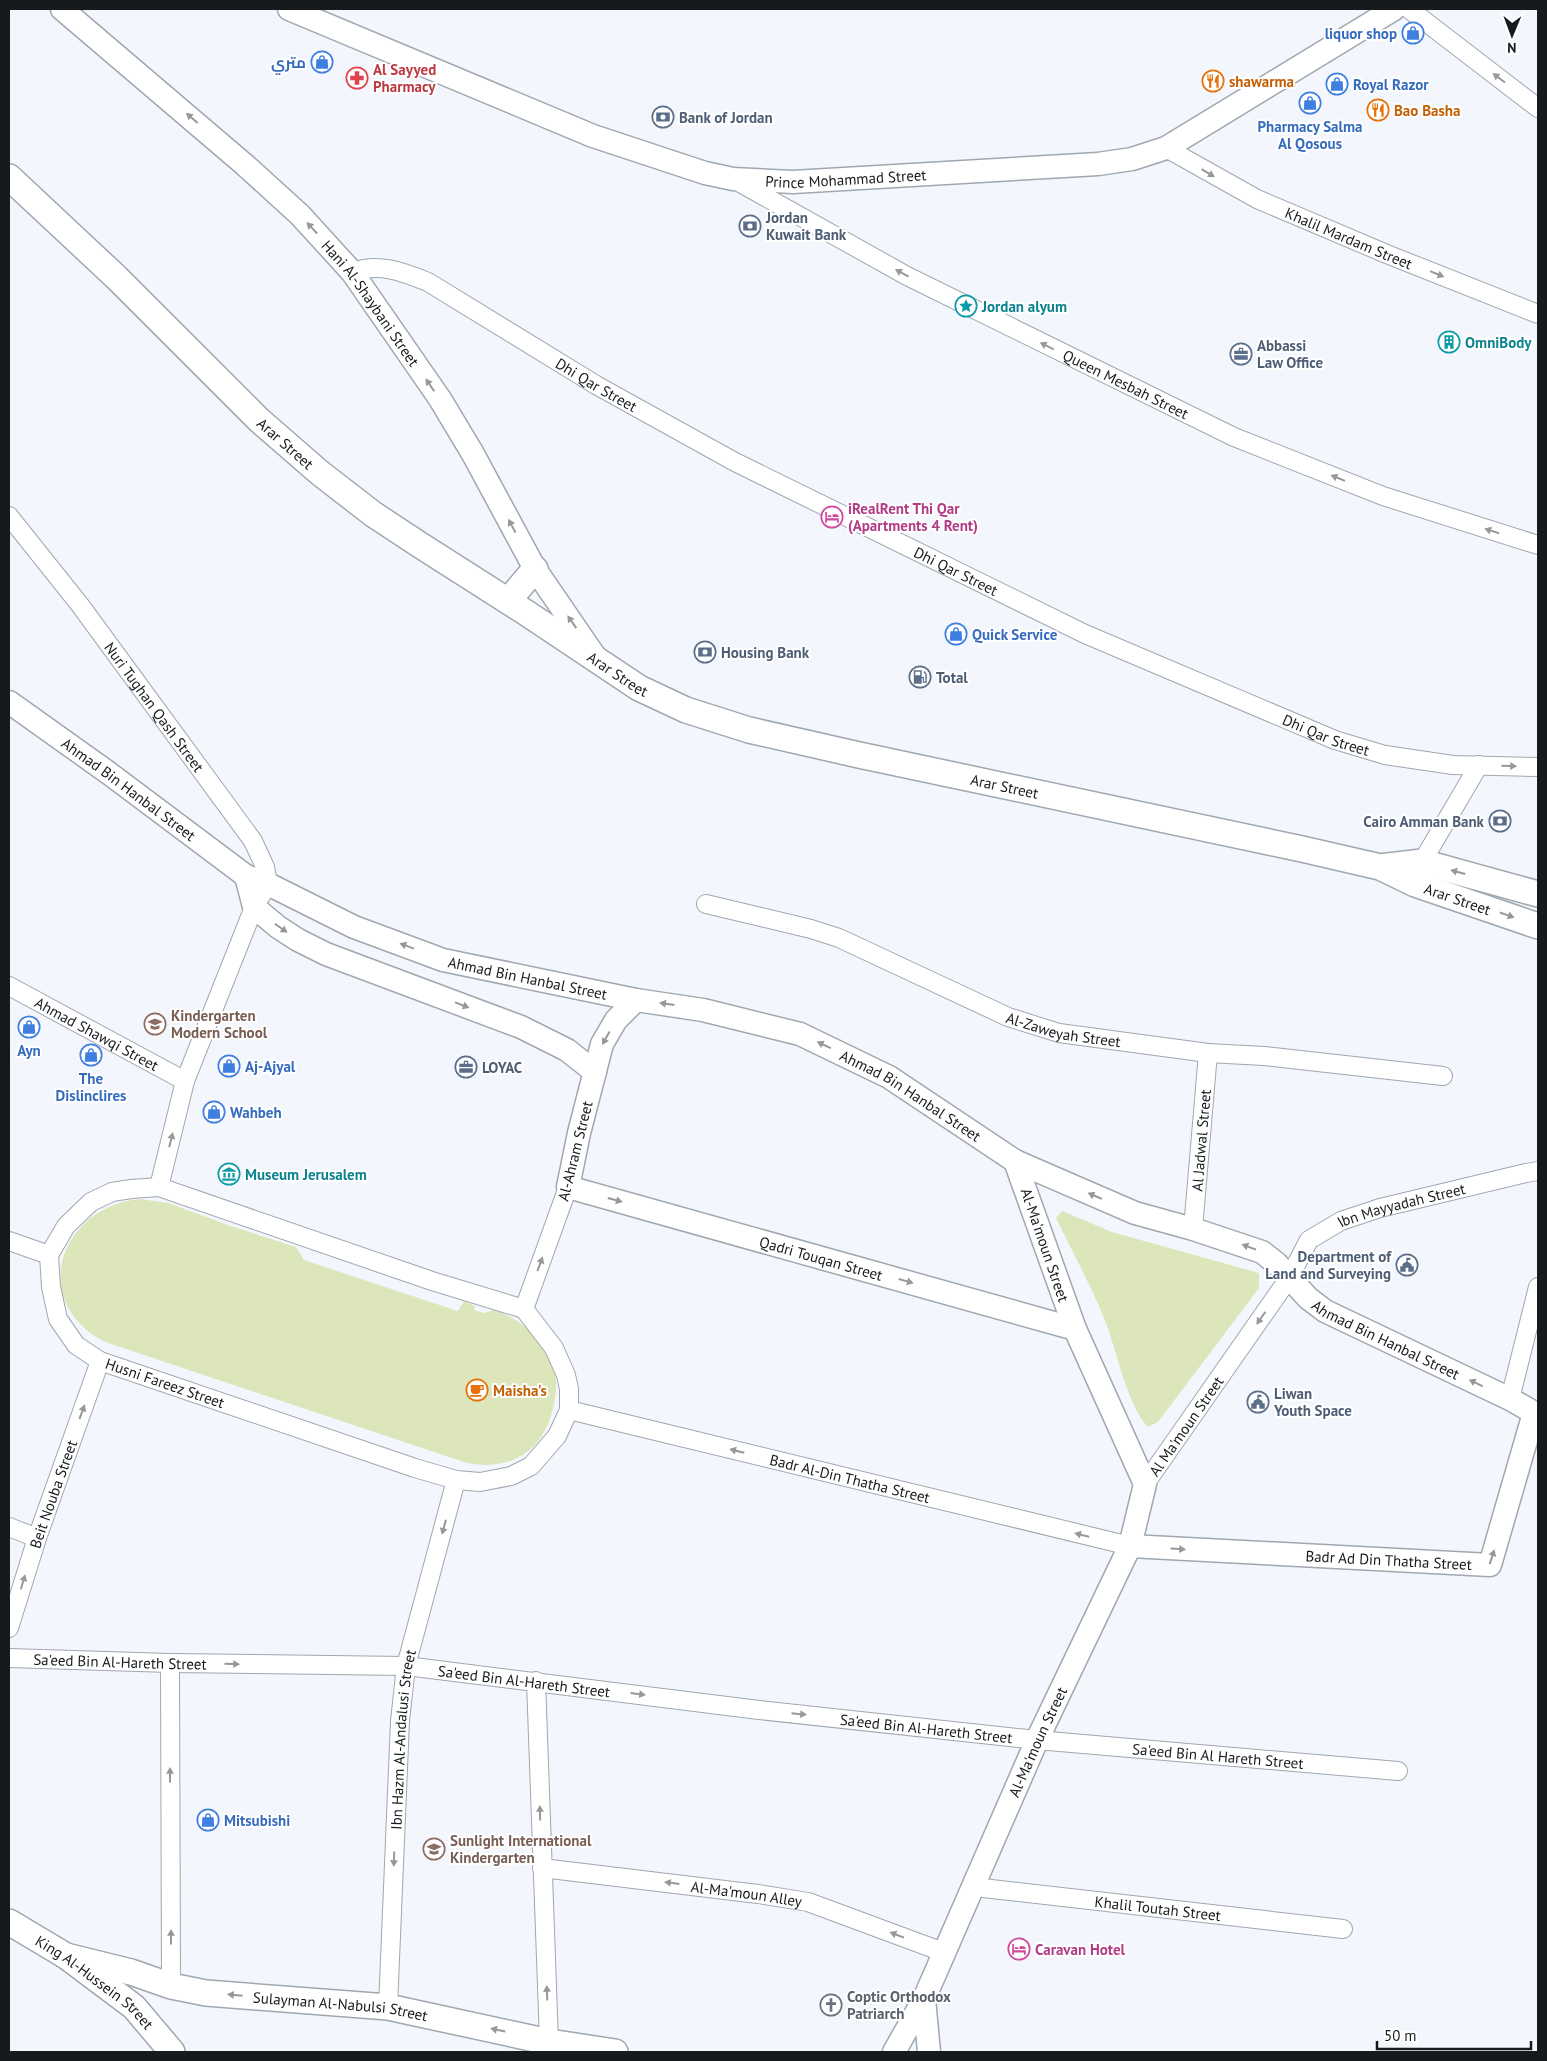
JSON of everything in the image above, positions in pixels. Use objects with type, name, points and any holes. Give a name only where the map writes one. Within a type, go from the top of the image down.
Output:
[{"type":"main road","name":"Arar Street","points":[[9,177],[116,277],[259,420],[320,473],[373,514],[639,688],[686,710],[749,730],[1084,804],[1302,848],[1380,867],[1538,894]]},
{"type":"main road","points":[[508,601],[535,569]]},
{"type":"main road","name":"Arar Street","points":[[1419,873],[1538,926]]},
{"type":"main road","name":"King Al-Hussein Street","points":[[9,1922],[66,1956],[134,2007],[172,2052]]},
{"type":"main road","name":"Sulayman Al-Nabulsi Street","points":[[66,1956],[130,1972],[171,1986],[206,1993],[388,2007],[549,2042],[615,2052]]},
{"type":"street","name":"Hani Al-Shaybani Street","points":[[62,9],[245,165],[300,215],[352,272],[444,407],[473,454],[535,569],[599,662]]},
{"type":"street","name":"Prince Mohammad Street","points":[[289,9],[593,136],[705,173],[733,179],[793,182],[1098,164],[1132,159],[1166,148],[1394,9]]},
{"type":"street","points":[[1409,9],[1538,108]]},
{"type":"street","name":"Khalil Mardam Street","points":[[1166,148],[1223,182],[1257,199],[1389,255],[1538,314]]},
{"type":"street","name":"Queen Mesbah Street","points":[[733,179],[907,276],[1234,437],[1383,496],[1538,546]]},
{"type":"street","name":"Dhi Qar Street","points":[[352,272],[371,267],[400,270],[428,282],[596,385],[735,462],[1085,634],[1335,740],[1385,755],[1422,762],[1538,767]]},
{"type":"street","name":"Nuri Tughan Qash Street","points":[[9,516],[80,605],[253,841],[265,867],[268,884]]},
{"type":"street","name":"Ahmad Bin Hanbal Street","points":[[9,702],[110,774],[246,876],[268,884],[354,927],[443,960],[636,1000],[703,1010],[800,1034],[889,1077],[1015,1160],[1135,1213],[1194,1228],[1262,1252],[1308,1298],[1325,1311],[1510,1399],[1536,1414]]},
{"type":"street","points":[[1419,873],[1479,765]]},
{"type":"street","points":[[246,876],[254,907],[278,927],[298,940],[319,950],[521,1027],[567,1050],[595,1072]]},
{"type":"street","points":[[159,1187],[185,1082],[254,907],[268,884]]},
{"type":"street","name":"Al-Zaweyah Street","points":[[706,904],[811,929],[838,938],[1008,1017],[1059,1032],[1208,1052],[1264,1056],[1443,1076]]},
{"type":"street","points":[[431,993],[443,960]]},
{"type":"street","name":"Ahmad Shawqi Street","points":[[9,986],[185,1082]]},
{"type":"street","name":"Al-Ahram Street","points":[[524,1310],[568,1187],[579,1133],[602,1044],[616,1020],[636,1000]]},
{"type":"street","name":"Al Jadwal Street","points":[[1194,1228],[1208,1052]]},
{"type":"street","name":"Al-Ma'moun Street","points":[[1015,1160],[1075,1329]]},
{"type":"street","name":"Ibn Mayyadah Street","points":[[1289,1278],[1309,1240],[1341,1220],[1380,1208],[1526,1172],[1538,1171]]},
{"type":"street","points":[[9,1241],[49,1255],[66,1226],[91,1202],[112,1192],[131,1188],[159,1187],[432,1281],[524,1310]]},
{"type":"street","name":"Qadri Touqan Street","points":[[568,1187],[1075,1329]]},
{"type":"street","name":"Husni Fareez Street","points":[[49,1255],[51,1287],[58,1319],[76,1345],[100,1362],[415,1468],[456,1480],[480,1482],[511,1476],[531,1466],[557,1436],[569,1410],[569,1389],[561,1360],[546,1337],[524,1310]]},
{"type":"street","name":"Al Ma'moun Street","points":[[1145,1484],[1289,1278]]},
{"type":"street","points":[[1510,1399],[1538,1287]]},
{"type":"street","name":"Al Ma'moun Street","points":[[1075,1329],[1145,1484]]},
{"type":"street","name":"Beit Nouba Street","points":[[9,1628],[37,1538],[100,1362]]},
{"type":"street","name":"Badr Al-Din Thatha Street","points":[[569,1410],[1130,1546]]},
{"type":"street","name":"Badr Ad Din Thatha Street","points":[[1130,1546],[1490,1565],[1536,1414]]},
{"type":"street","name":"Ibn Hazm Al-Andalusi Street","points":[[388,2007],[400,1721],[406,1666],[456,1480]]},
{"type":"street","name":"Al-Ma'moun Street","points":[[894,2052],[924,1999],[1037,1740],[1130,1546],[1145,1484]]},
{"type":"street","points":[[9,1526],[37,1538]]},
{"type":"street","name":"Sa'eed Bin Al-Hareth Street","points":[[9,1658],[170,1663],[406,1666],[759,1710],[1037,1740]]},
{"type":"street","points":[[170,1663],[171,1986]]},
{"type":"street","points":[[536,1681],[549,2042]]},
{"type":"street","name":"Sa'eed Bin Al Hareth Street","points":[[1037,1740],[1398,1770]]},
{"type":"street","name":"Al-Ma'moun Alley","points":[[542,1868],[748,1892],[808,1902],[943,1952]]},
{"type":"street","name":"Khalil Toutah Street","points":[[974,1887],[1343,1929]]},
{"type":"street","points":[[924,1999],[929,2052]]},
{"type":"green space","points":[[140,1199],[168,1203],[296,1247],[304,1260],[458,1311],[464,1301],[475,1306],[474,1310],[484,1313],[494,1310],[513,1318],[530,1331],[545,1347],[554,1366],[556,1383],[555,1401],[547,1427],[540,1439],[521,1456],[496,1464],[467,1463],[105,1342],[81,1324],[66,1303],[61,1281],[63,1258],[73,1237],[90,1219],[113,1205]]},
{"type":"green space","points":[[1062,1211],[1112,1232],[1259,1273],[1259,1288],[1158,1422],[1148,1427],[1134,1405],[1104,1318],[1056,1218]]},
{"type":"place","name":"liquor shop","points":[[1413,33]]},
{"type":"place","name":"متري","points":[[322,62]]},
{"type":"place","name":"Al Sayyed Pharmacy","points":[[357,78]]},
{"type":"place","name":"shawarma","points":[[1213,81]]},
{"type":"place","name":"Royal Razor","points":[[1337,84]]},
{"type":"place","name":"Pharmacy Salma Al Qosous","points":[[1310,103]]},
{"type":"place","name":"Bao Basha","points":[[1378,110]]},
{"type":"place","name":"Bank of Jordan","points":[[663,117]]},
{"type":"place","name":"Jordan Kuwait Bank","points":[[750,226]]},
{"type":"place","name":"Jordan alyum","points":[[966,306]]},
{"type":"place","name":"OmniBody","points":[[1449,342]]},
{"type":"place","name":"Abbassi Law Office","points":[[1241,354]]},
{"type":"place","name":"iRealRent Thi Qar (Apartments 4 Rent)","points":[[832,517]]},
{"type":"place","name":"Quick Service","points":[[956,634]]},
{"type":"place","name":"Housing Bank","points":[[705,652]]},
{"type":"place","name":"Total","points":[[920,677]]},
{"type":"place","name":"Cairo Amman Bank","points":[[1500,821]]},
{"type":"place","name":"Kindergarten Modern School","points":[[155,1024]]},
{"type":"place","name":"Ayn","points":[[29,1027]]},
{"type":"place","name":"The Dislinclires","points":[[91,1055]]},
{"type":"place","name":"Aj-Ajyal","points":[[229,1066]]},
{"type":"place","name":"LOYAC","points":[[466,1067]]},
{"type":"place","name":"Wahbeh","points":[[214,1112]]},
{"type":"place","name":"Museum Jerusalem","points":[[229,1174]]},
{"type":"place","name":"Department of Land and Surveying","points":[[1407,1265]]},
{"type":"place","name":"Maisha's","points":[[477,1390]]},
{"type":"place","name":"Liwan Youth Space","points":[[1258,1402]]},
{"type":"place","name":"Mitsubishi","points":[[208,1820]]},
{"type":"place","name":"Sunlight International Kindergarten","points":[[434,1849]]},
{"type":"place","name":"Caravan Hotel","points":[[1019,1949]]},
{"type":"place","name":"Coptic Orthodox Patriarch","points":[[831,2005]]}]
